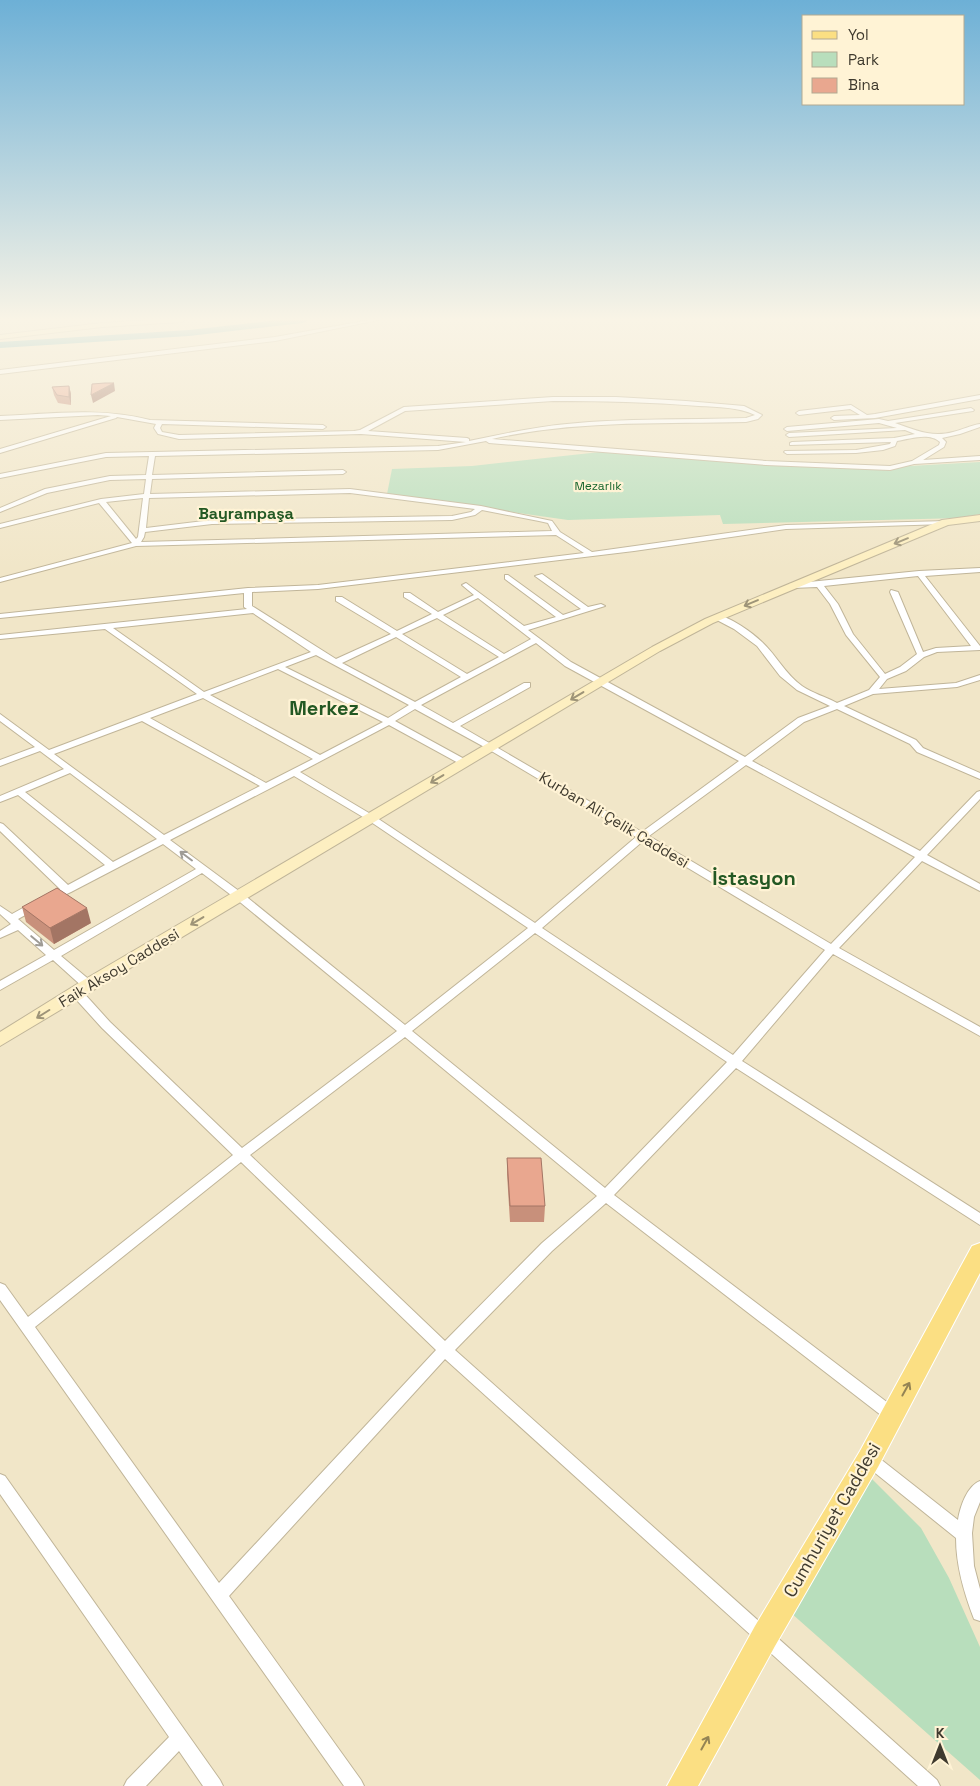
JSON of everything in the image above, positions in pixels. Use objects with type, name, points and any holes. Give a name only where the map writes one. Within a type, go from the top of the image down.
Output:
[{"type":"main road","name":"Faik Aksoy Caddesi","points":[[0,1040],[600,682],[718,617],[946,522],[980,518]]},
{"type":"main road","name":"Cumhuriyet Caddesi","points":[[682,1786],[765,1636],[869,1459],[891,1414],[980,1252]]},
{"type":"street","points":[[160,422],[157,428],[160,433],[178,437],[361,432],[404,409],[488,403]]},
{"type":"street","points":[[0,476],[96,456],[427,448],[558,426],[746,420],[756,418],[759,415],[744,408],[690,403]]},
{"type":"street","points":[[906,429],[787,432],[877,419],[950,403]]},
{"type":"street","points":[[799,413],[851,407],[864,415],[921,434],[938,437],[979,425]]},
{"type":"street","points":[[889,422],[971,410]]},
{"type":"street","points":[[0,418],[65,414],[120,415],[160,422],[298,426],[766,463],[890,468],[914,462],[980,458]]},
{"type":"street","points":[[0,452],[120,415]]},
{"type":"street","points":[[834,418],[864,415]]},
{"type":"street","points":[[792,444],[894,440],[921,434]]},
{"type":"street","points":[[914,462],[942,446],[943,442],[938,437]]},
{"type":"street","points":[[787,452],[865,450],[888,447],[893,445],[894,440]]},
{"type":"street","points":[[136,544],[141,537],[152,455]]},
{"type":"street","points":[[0,510],[36,494],[85,482],[150,476],[343,472]]},
{"type":"street","points":[[0,526],[101,501],[146,496],[350,490],[481,508],[546,521],[557,532],[590,554]]},
{"type":"street","points":[[101,501],[136,544]]},
{"type":"street","points":[[142,530],[212,522],[452,518],[473,514],[481,508]]},
{"type":"street","points":[[0,637],[106,626],[249,601],[318,586],[590,554],[786,527],[946,522]]},
{"type":"street","points":[[0,580],[136,544],[557,532]]},
{"type":"street","points":[[792,586],[820,585],[919,573],[977,570],[980,577]]},
{"type":"street","points":[[919,573],[979,648]]},
{"type":"street","points":[[539,576],[587,610]]},
{"type":"street","points":[[508,577],[562,618]]},
{"type":"street","points":[[466,585],[568,664],[980,888]]},
{"type":"street","points":[[820,585],[834,604],[850,635],[884,677]]},
{"type":"street","points":[[894,592],[921,655]]},
{"type":"street","points":[[337,662],[479,595]]},
{"type":"street","points":[[407,596],[439,614],[504,657]]},
{"type":"street","points":[[339,599],[467,677]]},
{"type":"street","points":[[0,616],[249,601]]},
{"type":"street","name":"Kurban Ali Çelik Caddesi","points":[[249,601],[317,652],[491,747],[832,950],[980,1032]]},
{"type":"street","points":[[522,629],[601,606]]},
{"type":"street","points":[[718,617],[737,627],[760,644],[794,685],[913,742],[920,750],[980,776]]},
{"type":"street","points":[[106,626],[202,694],[320,759]]},
{"type":"street","points":[[0,935],[14,922],[67,890],[162,839],[320,759],[536,640]]},
{"type":"street","points":[[872,692],[884,677],[903,669],[921,655],[936,650],[979,648]]},
{"type":"street","points":[[0,763],[142,717],[317,652]]},
{"type":"street","points":[[277,666],[465,762]]},
{"type":"street","points":[[26,1326],[243,1154],[404,1032],[535,928],[642,837],[748,761],[801,720],[872,692],[957,685],[980,677]]},
{"type":"street","points":[[454,726],[527,685]]},
{"type":"street","points":[[0,717],[239,896],[605,1196],[891,1414]]},
{"type":"street","points":[[142,717],[266,786]]},
{"type":"street","points":[[0,799],[70,770]]},
{"type":"street","points":[[294,772],[371,818],[734,1061],[980,1220]]},
{"type":"street","points":[[19,791],[112,866]]},
{"type":"street","points":[[219,1595],[445,1350],[547,1247],[605,1196],[734,1061],[832,950],[980,794]]},
{"type":"street","points":[[0,826],[67,890]]},
{"type":"street","points":[[0,986],[203,869]]},
{"type":"street","points":[[0,909],[53,954],[83,989],[106,1025],[243,1154],[445,1350],[931,1786]]},
{"type":"street","points":[[0,1289],[355,1786]]},
{"type":"street","points":[[869,1459],[964,1534]]},
{"type":"street","points":[[0,1481],[214,1786]]},
{"type":"street","points":[[980,1488],[966,1511],[964,1534],[968,1582],[980,1613]]},
{"type":"street","points":[[134,1786],[180,1738]]},
{"type":"green space","name":"Mezarlık","points":[[600,452],[857,469],[980,462],[980,514],[961,518],[723,524],[720,515],[568,520],[387,494],[392,469],[472,466]]},
{"type":"green space","points":[[871,1478],[921,1528],[949,1578],[980,1647],[980,1780],[791,1613]]},
{"type":"building","points":[[57,888],[87,908],[50,928],[22,907]]},
{"type":"building","points":[[507,1158],[541,1158],[545,1206],[510,1206]]},
{"type":"district","name":"Bayrampaşa","points":[[246,513]]},
{"type":"district","name":"Merkez","points":[[324,708]]},
{"type":"district","name":"İstasyon","points":[[754,878]]}]
